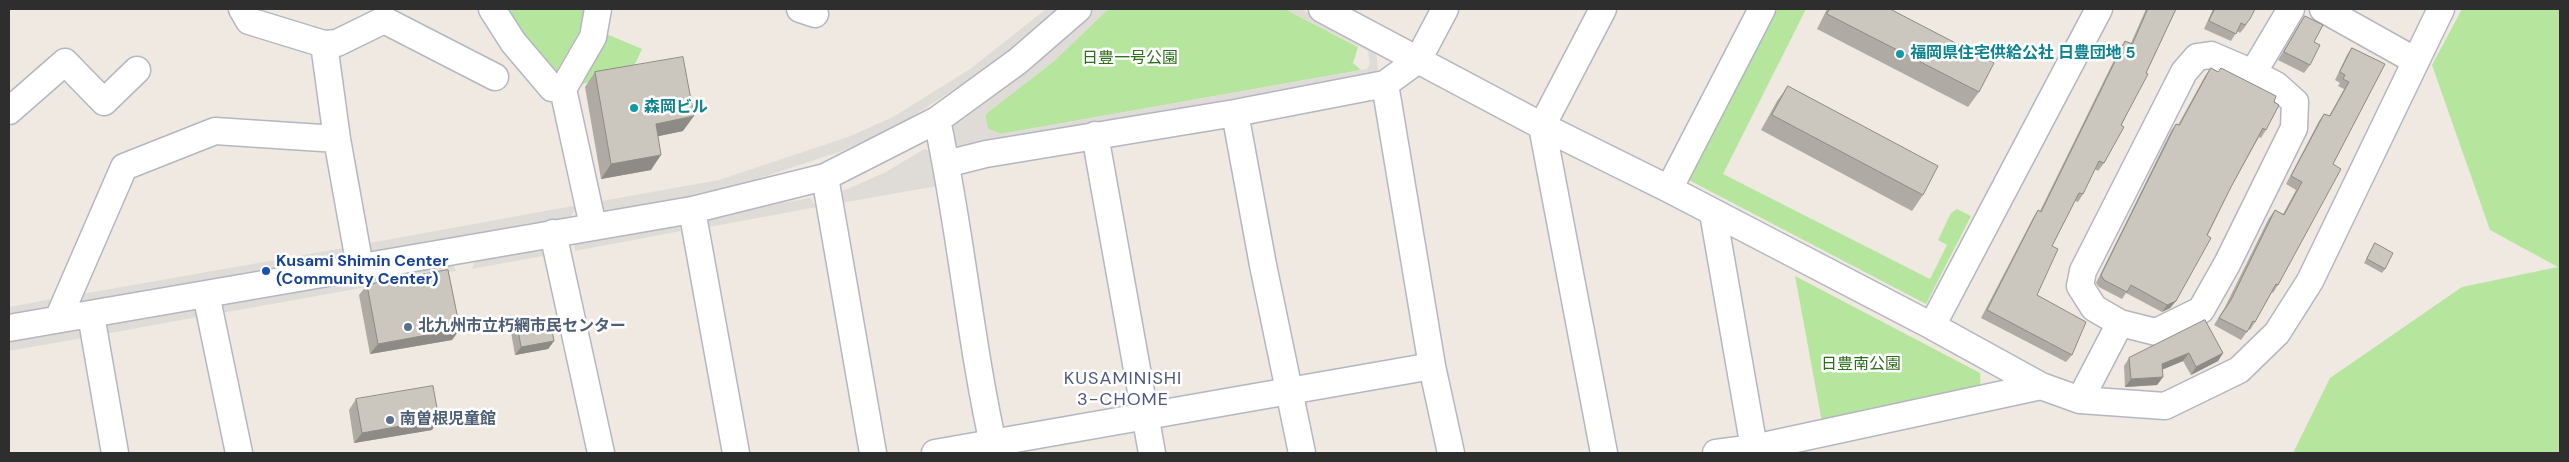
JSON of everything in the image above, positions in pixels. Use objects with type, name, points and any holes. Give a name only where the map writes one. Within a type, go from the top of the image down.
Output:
[{"type":"street","points":[[242,9],[249,21],[324,44],[337,43],[384,20],[495,77]]},
{"type":"street","points":[[492,9],[513,42],[552,88],[563,89]]},
{"type":"street","points":[[593,226],[563,89],[593,37],[598,9]]},
{"type":"street","points":[[9,328],[692,210],[826,177],[936,120],[1018,61],[1078,9]]},
{"type":"street","points":[[1322,9],[1542,126],[1669,188],[1932,326],[2041,386],[2080,400],[2164,406],[2240,370],[2277,333],[2310,281],[2414,60],[2441,9]]},
{"type":"street","points":[[946,164],[1095,135],[1235,113],[1386,84],[1418,60],[1445,9]]},
{"type":"street","points":[[1603,9],[1542,126],[1604,453]]},
{"type":"street","points":[[1669,188],[1762,9]]},
{"type":"street","points":[[1932,326],[2099,9]]},
{"type":"street","points":[[2254,73],[2291,9]]},
{"type":"street","points":[[2323,9],[2414,60]]},
{"type":"street","points":[[324,44],[337,139],[360,267]]},
{"type":"street","points":[[2211,55],[2254,73],[2276,85],[2295,102],[2294,128],[2227,264],[2201,310],[2156,332],[2120,323],[2094,308],[2080,286],[2083,271],[2184,72],[2197,57],[2211,55]]},
{"type":"street","points":[[9,111],[65,62],[104,102],[137,70]]},
{"type":"street","points":[[1386,84],[1432,366],[1451,453]]},
{"type":"street","points":[[1235,113],[1302,453]]},
{"type":"street","points":[[936,120],[946,164],[961,270],[994,448]]},
{"type":"street","points":[[58,319],[124,168],[214,131],[337,139]]},
{"type":"street","points":[[1095,135],[1152,453]]},
{"type":"street","points":[[826,177],[873,453]]},
{"type":"street","points":[[692,210],[736,453]]},
{"type":"street","points":[[1713,212],[1754,448]]},
{"type":"street","points":[[553,233],[601,453]]},
{"type":"street","points":[[206,294],[239,453]]},
{"type":"street","points":[[91,315],[115,453]]},
{"type":"street","points":[[2080,400],[2120,323]]},
{"type":"street","points":[[935,453],[994,448],[1145,416],[1432,366]]},
{"type":"street","points":[[1716,453],[1754,448],[2041,386]]},
{"type":"green space","points":[[495,9],[586,9],[583,25],[552,79]]},
{"type":"green space","name":"日豊一号公園","points":[[1108,9],[1285,9],[1358,47],[1353,63],[1361,70],[1001,134],[988,129],[985,116],[988,112],[1054,61]]},
{"type":"green space","points":[[1772,9],[1806,9],[1723,174],[1930,279],[1947,245],[1938,240],[1951,213],[1957,209],[1971,216],[1926,304],[1685,178]]},
{"type":"green space","points":[[2462,9],[2560,9],[2560,453],[2293,453],[2330,378],[2462,287],[2558,267],[2490,230],[2432,65]]},
{"type":"green space","points":[[604,33],[642,49],[630,74],[572,86]]},
{"type":"green space","name":"日豊南公園","points":[[1795,276],[1980,373],[1981,395],[1822,422]]},
{"type":"shaded area","points":[[1046,9],[1059,9],[1011,50],[984,70],[899,125],[842,151],[720,191],[606,211],[600,210],[596,202],[719,180],[848,137],[893,117],[970,69]]},
{"type":"shaded area","points":[[1093,9],[1108,9],[1054,61],[988,112],[985,116],[988,129],[1001,134],[1367,69],[1370,63],[1368,51],[1285,9],[1301,9],[1376,49],[1378,70],[1368,78],[966,147],[956,146],[950,126],[1062,40]]},
{"type":"shaded area","points":[[924,149],[934,152],[943,185],[835,204],[838,193],[886,172]]},
{"type":"shaded area","points":[[810,198],[817,207],[704,228],[708,216]]},
{"type":"shaded area","points":[[578,205],[570,218],[379,251],[371,250],[364,244]]},
{"type":"shaded area","points":[[678,225],[681,231],[575,251],[574,244]]},
{"type":"shaded area","points":[[545,245],[554,254],[472,269],[475,260]]},
{"type":"shaded area","points":[[349,247],[340,259],[83,302],[76,295]]},
{"type":"shaded area","points":[[453,264],[456,271],[222,313],[223,304]]},
{"type":"shaded area","points":[[57,298],[54,307],[9,317],[9,307]]},
{"type":"shaded area","points":[[197,308],[203,316],[100,335],[103,324]]},
{"type":"shaded area","points":[[76,329],[83,338],[9,351],[9,340]]},
{"type":"building","points":[[1830,9],[1890,9],[1994,63],[1979,92],[1827,14]]},
{"type":"building","points":[[2148,9],[2176,9],[2146,73],[2148,74],[2121,125],[2124,127],[2104,163],[2099,161],[2083,194],[2079,193],[2052,246],[2058,249],[2037,295],[2086,322],[2072,355],[1987,310],[2038,210],[2041,212],[2125,41],[2132,44]]},
{"type":"building","points":[[2215,9],[2255,9],[2245,25],[2241,23],[2236,34],[2209,21]]},
{"type":"building","points":[[2305,16],[2323,25],[2314,42],[2320,45],[2310,65],[2284,52]]},
{"type":"building","points":[[2352,48],[2385,64],[2333,164],[2341,169],[2278,285],[2276,284],[2255,322],[2253,321],[2247,332],[2219,318],[2231,300],[2275,210],[2284,215],[2302,182],[2291,176],[2324,114],[2330,116],[2349,82],[2343,79],[2345,75],[2340,72]]},
{"type":"building","name":"森岡ビル","points":[[683,57],[694,116],[656,124],[661,155],[611,164],[595,72]]},
{"type":"building","points":[[2211,68],[2218,72],[2221,68],[2276,96],[2274,102],[2279,105],[2266,130],[2263,128],[2231,187],[2207,235],[2211,238],[2176,301],[2167,305],[2131,285],[2127,292],[2104,280],[2101,275],[2176,124],[2179,125]]},
{"type":"building","points":[[1788,86],[1938,166],[1923,195],[1772,115]]},
{"type":"building","points":[[2375,243],[2393,253],[2385,269],[2367,259]]},
{"type":"building","name":"北九州市立朽網市民センター","points":[[448,270],[460,329],[378,344],[367,285]]},
{"type":"building","points":[[550,319],[554,341],[521,347],[517,324]]},
{"type":"building","points":[[2205,320],[2223,353],[2196,367],[2189,353],[2162,364],[2163,377],[2131,379],[2129,358]]},
{"type":"building","name":"南曽根児童館","points":[[433,386],[439,419],[362,433],[356,399]]},
{"type":"place","name":"福岡県住宅供給公社 日豊団地 5","points":[[1900,54]]},
{"type":"place","name":"森岡ビル","points":[[634,108]]},
{"type":"place","name":"Kusami Shimin Center (Community Center)","points":[[266,271]]},
{"type":"place","name":"北九州市立朽網市民センター","points":[[408,327]]},
{"type":"place","name":"南曽根児童館","points":[[390,420]]},
{"type":"district","name":"KUSAMINISHI 3-CHOME","points":[[1123,389]]}]
